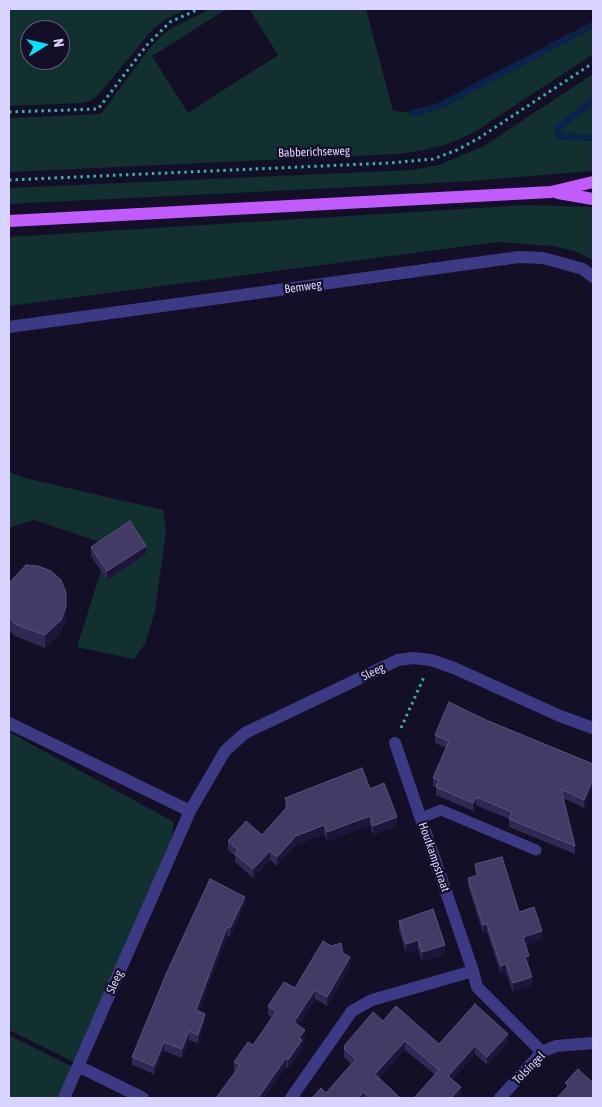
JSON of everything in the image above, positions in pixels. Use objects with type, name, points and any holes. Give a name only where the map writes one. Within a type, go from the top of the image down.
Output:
[{"type":"main road","points":[[9,221],[551,192],[593,182]]},
{"type":"main road","points":[[551,192],[593,198]]},
{"type":"street","name":"Bemweg","points":[[9,327],[519,257],[543,258],[558,262],[583,269],[593,277]]},
{"type":"street","name":"Sleeg","points":[[64,1098],[190,811],[225,751],[245,733],[398,660],[413,658],[431,660],[593,728]]},
{"type":"street","points":[[9,722],[190,811]]},
{"type":"street","name":"Houtkampstraat","points":[[395,743],[477,987],[542,1052]]},
{"type":"street","points":[[291,1098],[352,1011],[372,1000],[473,971]]},
{"type":"street","name":"Tolsingel","points":[[500,1098],[542,1052],[556,1046],[593,1043]]},
{"type":"street","points":[[78,1066],[143,1098]]},
{"type":"lane","points":[[421,818],[441,810],[536,850]]},
{"type":"path","points":[[9,112],[98,109],[147,45],[170,22],[198,9]]},
{"type":"path","name":"Babberichseweg","points":[[9,180],[389,163],[433,159],[457,150],[480,138],[593,63]]},
{"type":"path","points":[[395,743],[431,660]]},
{"type":"green space","points":[[9,9],[187,9],[166,19],[152,30],[100,93],[92,100],[82,103],[9,106]]},
{"type":"green space","points":[[210,9],[227,9],[152,56],[188,113],[278,55],[249,9],[366,9],[393,111],[414,113],[439,106],[593,25],[593,54],[473,133],[448,144],[424,150],[399,154],[9,172],[9,118],[101,114],[160,37],[172,28]]},
{"type":"green space","points":[[593,74],[593,171],[457,182],[9,204],[9,188],[413,170],[439,165],[484,146]]},
{"type":"green space","points":[[526,205],[593,207],[593,260],[575,251],[553,246],[498,242],[9,306],[9,237]]},
{"type":"green space","points":[[9,472],[25,478],[163,510],[166,531],[155,611],[145,644],[134,659],[77,647],[109,545],[34,520],[9,528]]},
{"type":"green space","points":[[9,732],[174,822],[172,836],[76,1063],[9,1030]]},
{"type":"green space","points":[[9,1035],[73,1067],[59,1098],[9,1098]]},
{"type":"building","points":[[130,521],[146,546],[107,571],[91,547]]},
{"type":"building","points":[[26,565],[38,566],[51,571],[61,580],[66,593],[66,607],[61,620],[45,635],[15,624],[9,617],[9,583]]},
{"type":"building","points":[[449,702],[486,720],[593,764],[593,779],[584,800],[561,789],[575,846],[509,819],[512,812],[476,797],[473,803],[436,787],[439,780],[433,778],[449,741],[435,735]]},
{"type":"building","points":[[362,768],[370,789],[384,783],[397,817],[373,826],[370,816],[327,832],[324,825],[296,836],[277,857],[270,851],[253,869],[235,854],[238,850],[228,841],[246,821],[262,835],[288,806],[285,798]]},
{"type":"building","points":[[502,857],[519,912],[534,907],[542,931],[523,937],[529,956],[525,957],[532,977],[513,983],[506,964],[501,966],[487,924],[483,925],[468,878],[478,875],[475,864]]},
{"type":"building","points":[[210,879],[245,897],[230,928],[227,927],[196,1010],[205,1014],[198,1035],[189,1031],[182,1049],[164,1042],[154,1066],[132,1057],[167,972]]},
{"type":"building","points":[[433,909],[445,945],[422,952],[418,940],[406,944],[399,921]]},
{"type":"building","points":[[323,941],[331,946],[341,943],[343,953],[350,957],[327,997],[315,990],[294,1022],[305,1030],[299,1038],[302,1040],[288,1060],[286,1058],[258,1098],[216,1098],[240,1065],[234,1062],[248,1042],[253,1045],[276,1012],[268,1006],[284,982],[295,988]]},
{"type":"building","points":[[475,1004],[508,1034],[487,1057],[475,1046],[448,1076],[461,1087],[451,1098],[414,1098],[439,1070],[405,1041],[375,1074],[400,1098],[370,1098],[364,1092],[358,1098],[312,1098],[321,1088],[326,1093],[356,1059],[344,1049],[345,1045],[373,1012],[383,1021],[396,1006],[439,1044]]},
{"type":"building","points":[[578,1069],[593,1083],[593,1098],[557,1098],[568,1086],[565,1083]]},
{"type":"waterway","points":[[414,113],[439,106],[593,25]]},
{"type":"waterway","points":[[593,101],[557,129],[559,136],[593,138]]}]
